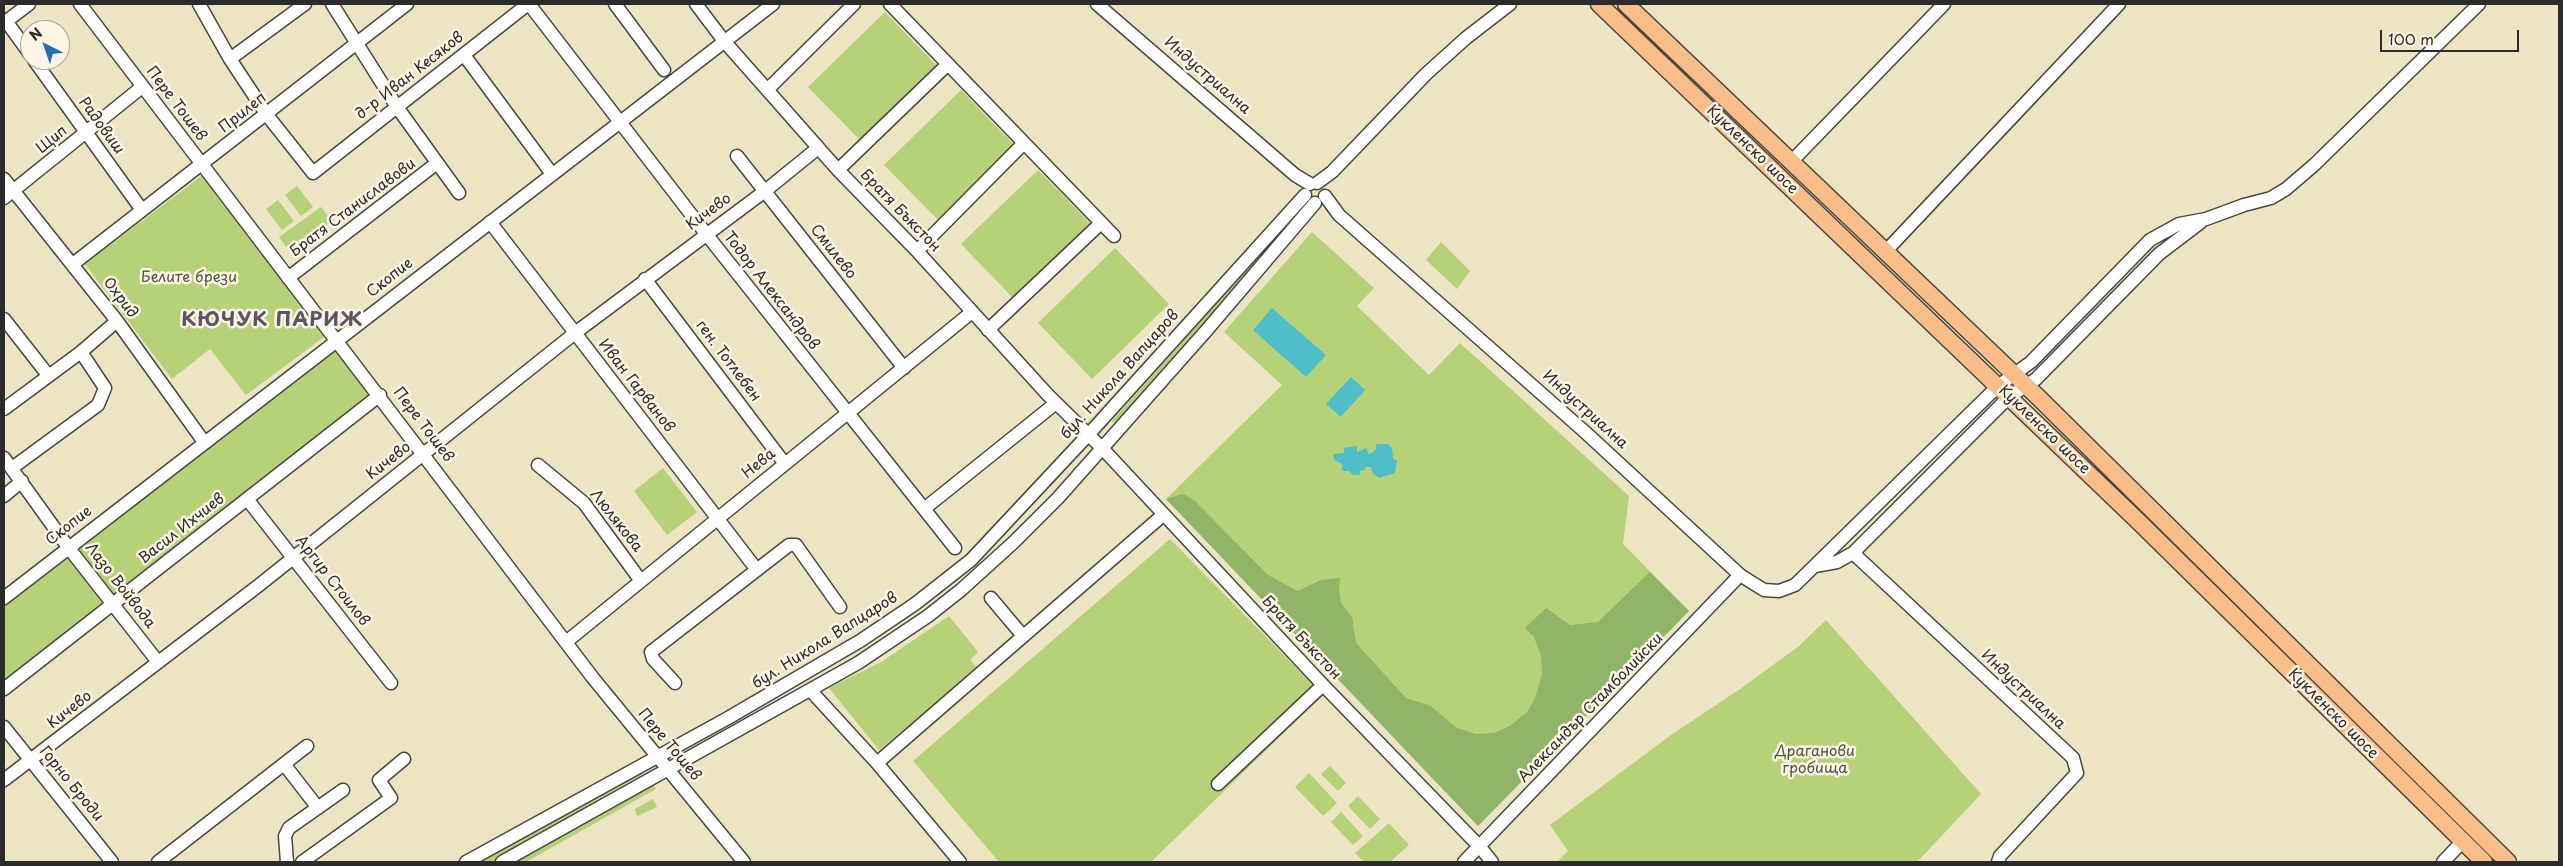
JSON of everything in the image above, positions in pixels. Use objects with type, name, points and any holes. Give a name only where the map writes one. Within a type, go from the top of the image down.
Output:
[{"type":"main road","name":"Кукленско шосе","points":[[1599,4],[2154,537],[2484,862]]},
{"type":"main road","name":"Кукленско шосе","points":[[1626,4],[2019,380],[2508,862]]},
{"type":"street","points":[[20,41],[5,22],[29,4]]},
{"type":"street","name":"Пере Тошев","points":[[80,4],[288,278],[380,395],[566,642],[744,862]]},
{"type":"street","points":[[198,4],[230,59],[267,115]]},
{"type":"street","points":[[230,59],[305,4]]},
{"type":"street","points":[[332,4],[358,42],[397,107],[459,193]]},
{"type":"street","name":"Прилеп","points":[[73,264],[267,115],[407,4]]},
{"type":"street","name":"д-р Иван Кесяков","points":[[267,115],[312,173],[528,4]]},
{"type":"street","name":"Тодор Александров","points":[[528,4],[847,414],[955,548]]},
{"type":"street","points":[[615,4],[664,70]]},
{"type":"street","name":"Братя Бъкстон","points":[[696,4],[724,41],[838,170],[917,250],[1056,403],[1102,448],[1322,685],[1480,847],[1492,862]]},
{"type":"street","name":"Скопие","points":[[4,598],[773,4]]},
{"type":"street","points":[[766,90],[854,4]]},
{"type":"street","points":[[890,4],[1114,236]]},
{"type":"street","name":"Индустриална","points":[[1097,4],[1295,175],[1585,432],[1740,575],[1764,590],[1779,591],[1795,585],[2004,392]]},
{"type":"street","name":"бул. Никола Вапцаров","points":[[502,862],[811,691],[891,642],[961,590],[1020,536],[1102,448],[1206,331],[1332,172],[1426,74],[1466,38],[1510,4]]},
{"type":"street","points":[[1791,162],[1944,4]]},
{"type":"street","points":[[1885,252],[2119,4]]},
{"type":"street","points":[[1815,566],[1838,562],[1852,553],[2004,392],[2019,380],[2030,362],[2150,240],[2179,224],[2206,219],[2244,205],[2271,198],[2299,179],[2479,4]]},
{"type":"street","points":[[464,55],[552,174]]},
{"type":"street","points":[[838,170],[948,64]]},
{"type":"street","name":"Радовиш","points":[[41,70],[142,210]]},
{"type":"street","name":"Щип","points":[[8,195],[142,87]]},
{"type":"street","points":[[917,250],[1024,143]]},
{"type":"street","name":"Кичево","points":[[4,780],[294,557],[575,333],[646,278],[765,191],[818,148]]},
{"type":"street","name":"Смилево","points":[[737,156],[904,368]]},
{"type":"street","name":"Братя Станиславови","points":[[288,278],[437,163]]},
{"type":"street","name":"Охрид","points":[[4,179],[8,195],[73,264],[117,321],[204,442]]},
{"type":"street","name":"бул. Никола Вапцаров","points":[[466,862],[728,718],[843,651],[915,604],[971,560],[1315,193]]},
{"type":"street","points":[[2019,380],[2036,379],[2159,254],[2206,219]]},
{"type":"street","name":"Иван Гарванов","points":[[490,222],[757,570]]},
{"type":"street","points":[[988,330],[1101,223]]},
{"type":"street","name":"ген. Тотлебен","points":[[646,278],[785,464]]},
{"type":"street","name":"Нева","points":[[566,642],[972,312]]},
{"type":"street","points":[[4,319],[48,376]]},
{"type":"street","points":[[4,409],[81,352],[117,321]]},
{"type":"street","points":[[8,463],[98,405],[105,388],[81,352]]},
{"type":"street","name":"Васил Ихчиев","points":[[4,690],[380,395]]},
{"type":"street","points":[[924,510],[1056,403]]},
{"type":"street","name":"Лазо Войвода","points":[[8,463],[68,547],[158,662]]},
{"type":"street","name":"Люлякова","points":[[538,465],[584,503],[642,581]]},
{"type":"street","points":[[4,496],[22,481]]},
{"type":"street","name":"Аргир Стоилов","points":[[247,499],[391,682]]},
{"type":"street","points":[[877,763],[1164,515]]},
{"type":"street","points":[[674,683],[653,659],[652,652],[789,545],[796,546],[840,607]]},
{"type":"street","name":"Индустриална","points":[[1852,553],[2073,758],[2077,772],[2000,856],[1998,862]]},
{"type":"street","name":"Александър Стамболийски","points":[[1464,862],[1740,575]]},
{"type":"street","points":[[991,598],[1023,636]]},
{"type":"street","points":[[1218,784],[1322,685]]},
{"type":"street","points":[[811,691],[877,763],[960,862]]},
{"type":"street","name":"Горно Броди","points":[[4,728],[112,862]]},
{"type":"street","points":[[158,862],[307,746]]},
{"type":"street","points":[[302,862],[391,798],[379,780],[404,759]]},
{"type":"street","points":[[284,764],[318,808]]},
{"type":"street","points":[[287,862],[285,836],[289,828],[343,790]]},
{"type":"street","points":[[2443,862],[2462,842]]},
{"type":"green space","points":[[885,12],[939,68],[862,142],[808,87]]},
{"type":"green space","points":[[961,90],[1015,146],[938,220],[884,165]]},
{"type":"green space","points":[[1038,170],[1092,225],[1015,300],[961,244]]},
{"type":"green space","name":"Белите брези","points":[[204,174],[324,337],[246,395],[210,349],[172,379],[85,264]]},
{"type":"green space","points":[[297,186],[313,207],[301,216],[285,195]]},
{"type":"green space","points":[[278,200],[294,221],[282,230],[266,209]]},
{"type":"green space","points":[[321,207],[332,221],[290,252],[279,237]]},
{"type":"green space","points":[[1291,220],[1295,225],[1117,425],[1112,421]]},
{"type":"green space","points":[[1312,232],[1374,288],[1357,306],[1429,375],[1460,343],[1629,496],[1623,544],[1689,611],[1478,826],[1166,499],[1282,385],[1224,332]]},
{"type":"green space","points":[[1441,242],[1470,271],[1457,289],[1426,260]]},
{"type":"green space","points":[[1115,248],[1169,304],[1092,379],[1038,323]]},
{"type":"green space","points":[[336,345],[374,393],[4,683],[4,604]]},
{"type":"green space","points":[[663,468],[697,512],[667,535],[634,491]]},
{"type":"green space","points":[[1183,494],[1194,500],[1268,575],[1298,591],[1321,580],[1340,578],[1341,603],[1352,617],[1356,643],[1406,698],[1431,706],[1457,728],[1476,734],[1494,733],[1510,726],[1528,711],[1535,698],[1542,675],[1541,656],[1534,637],[1525,628],[1546,608],[1570,625],[1598,622],[1650,572],[1689,611],[1478,826],[1166,499]]},
{"type":"green space","points":[[1170,539],[1323,695],[1151,862],[999,862],[913,761]]},
{"type":"green space","points":[[949,616],[978,652],[970,660],[978,669],[879,750],[829,688],[881,662]]},
{"type":"green space","name":"Драганови гробища","points":[[1826,620],[1981,794],[1917,862],[1557,862],[1568,851],[1550,825],[1671,735],[1740,689],[1799,646]]},
{"type":"green space","points":[[1330,766],[1346,783],[1338,791],[1321,774]]},
{"type":"green space","points":[[642,772],[643,774],[597,800],[572,820],[495,862],[481,862]]},
{"type":"green space","points":[[1309,773],[1337,803],[1323,816],[1295,787]]},
{"type":"green space","points":[[652,784],[656,789],[526,862],[514,862]]},
{"type":"green space","points":[[1358,796],[1380,819],[1370,829],[1348,806]]},
{"type":"green space","points":[[653,799],[657,807],[637,816],[635,809]]},
{"type":"green space","points":[[1341,812],[1363,836],[1353,845],[1331,822]]},
{"type":"green space","points":[[1389,823],[1409,845],[1390,862],[1364,862],[1355,853]]},
{"type":"water","points":[[1272,308],[1326,355],[1306,377],[1253,330]]},
{"type":"water","points":[[1351,377],[1365,390],[1341,417],[1326,404]]},
{"type":"water","points":[[1376,444],[1388,444],[1392,448],[1393,458],[1397,461],[1395,473],[1379,478],[1372,472],[1371,467],[1365,467],[1365,470],[1360,471],[1360,475],[1353,475],[1349,471],[1342,471],[1342,464],[1334,460],[1333,454],[1344,453],[1344,448],[1357,446],[1357,452],[1367,448],[1368,454],[1376,449]]},
{"type":"district","name":"КЮЧУК ПАРИЖ","points":[[272,320]]}]
